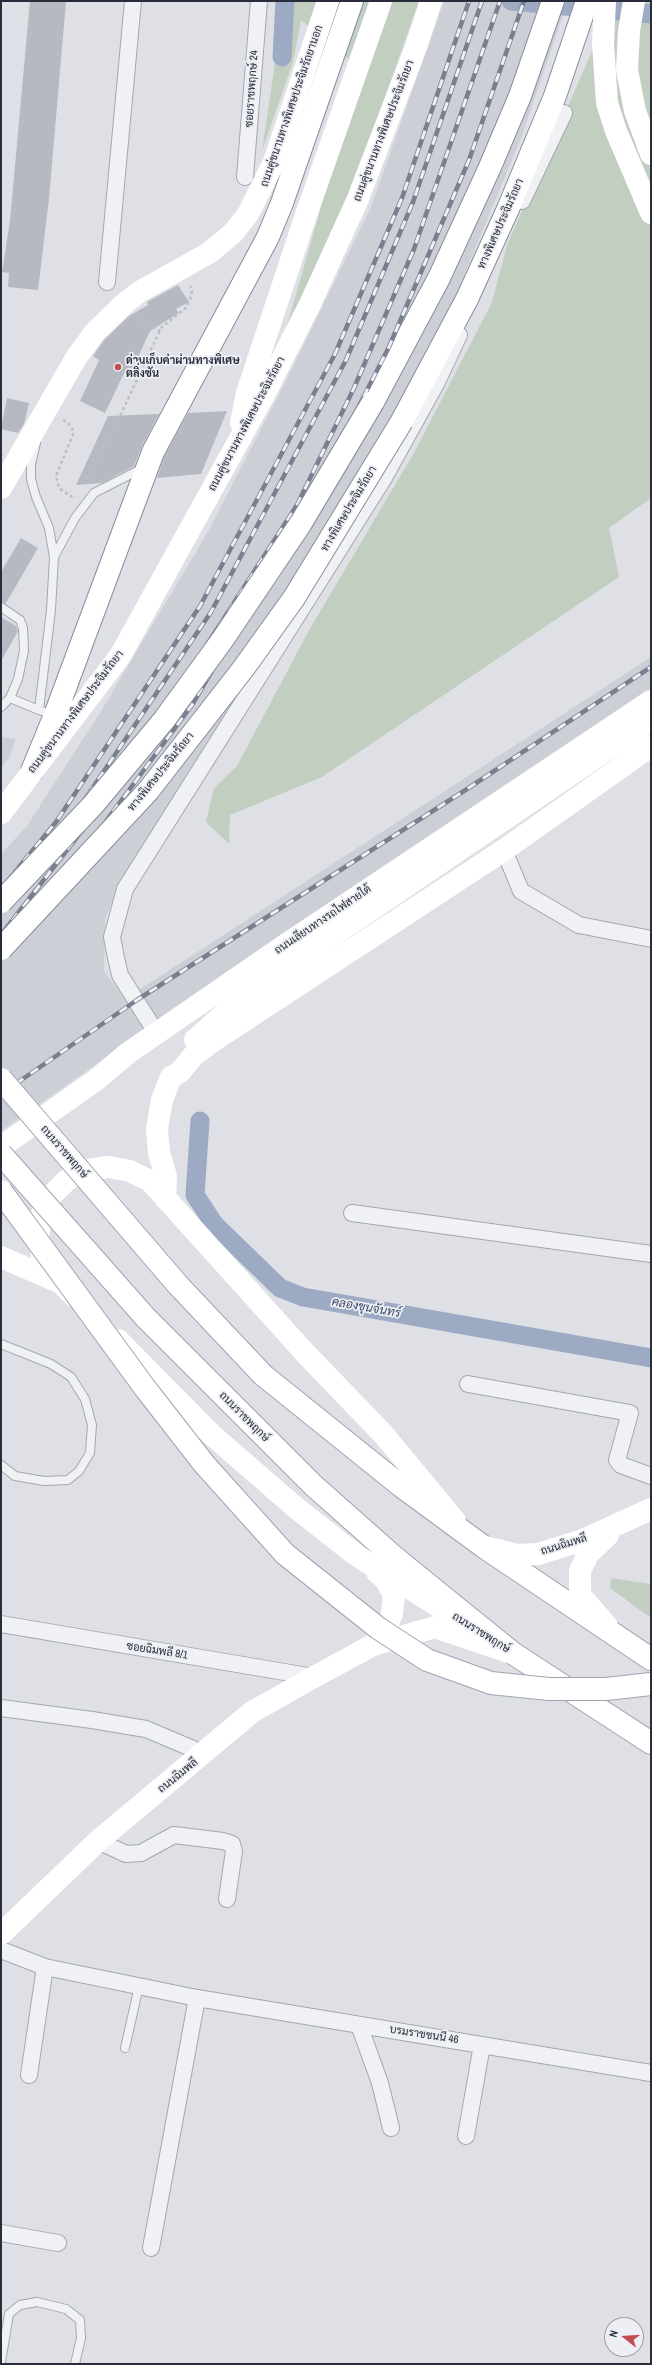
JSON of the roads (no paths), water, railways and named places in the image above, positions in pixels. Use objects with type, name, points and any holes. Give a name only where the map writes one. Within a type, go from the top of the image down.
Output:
[{"type":"main road","name":"ถนนคู่ขนานทางพิเศษประจิมรัถยานอก","points":[[1,488],[76,358],[110,316],[139,292],[189,266],[209,253],[232,233],[248,214],[261,192],[274,162],[328,1]]},
{"type":"main road","points":[[32,771],[47,713],[148,465],[268,237],[282,204],[352,1]]},
{"type":"main road","points":[[236,448],[247,393],[306,215],[381,1]]},
{"type":"main road","name":"ถนนคู่ขนานทางพิเศษประจิมรัถยา","points":[[1,814],[120,656],[236,448],[310,304],[354,208],[416,47],[431,1]]},
{"type":"main road","points":[[1,902],[93,805],[164,720],[223,639],[301,523],[373,402],[439,278],[520,96],[553,1]]},
{"type":"main road","name":"ทางพิเศษประจิมรัถยา","points":[[1,949],[148,791],[294,598],[402,421],[467,300],[508,209],[555,96],[587,1]]},
{"type":"main road","points":[[605,1],[603,43],[607,103],[618,138],[651,213]]},
{"type":"main road","points":[[634,1],[629,31],[627,70],[635,111],[651,154]]},
{"type":"main road","name":"ถนนเลียบทางรถไฟสายใต้","points":[[1,1147],[96,1080],[128,1053],[285,945],[651,701]]},
{"type":"main road","points":[[96,1080],[138,1062],[244,996],[651,720]]},
{"type":"main road","points":[[171,1077],[180,1072],[193,1056],[213,1041],[504,850],[651,746]]},
{"type":"main road","points":[[165,1198],[166,1176],[159,1153],[157,1129],[162,1100],[171,1077],[173,1067],[185,1050],[244,996]]},
{"type":"main road","name":"ถนนราชพฤกษ์","points":[[1,1079],[178,1285],[264,1375],[400,1486],[484,1547],[651,1659]]},
{"type":"main road","name":"ถนนราชพฤกษ์","points":[[1,1154],[146,1318],[308,1480],[352,1520],[514,1654]]},
{"type":"main road","name":"ถนนราชพฤกษ์","points":[[463,1531],[384,1435],[306,1354],[150,1181],[130,1171],[109,1167],[87,1170],[67,1180],[51,1196],[41,1216],[38,1237],[42,1255],[60,1282],[211,1434],[295,1507],[356,1555],[514,1654],[651,1743]]},
{"type":"main road","points":[[1,1191],[145,1388],[205,1465],[285,1554],[378,1628],[427,1660],[492,1683],[549,1688],[606,1689],[651,1684]]},
{"type":"main road","name":"ถนนราชพฤกษ์","points":[[1,1257],[60,1282]]},
{"type":"main road","name":"ถนนฉิมพลี","points":[[484,1547],[517,1555],[538,1554],[571,1545],[618,1526],[651,1509]]},
{"type":"main road","name":"ถนนฉิมพลี","points":[[616,1636],[580,1595],[580,1571],[588,1554],[618,1526]]},
{"type":"main road","name":"ถนนฉิมพลี","points":[[356,1555],[386,1580],[394,1595],[392,1614],[384,1632],[373,1645]]},
{"type":"main road","name":"ถนนฉิมพลี","points":[[1,1934],[98,1841],[205,1754],[252,1712],[314,1677],[373,1645],[435,1628],[514,1654]]},
{"type":"street","points":[[106,282],[133,1]]},
{"type":"street","name":"ซอยราชพฤกษ์ 24","points":[[245,177],[259,1]]},
{"type":"street","points":[[157,1034],[120,975],[117,964],[112,937],[125,889],[384,478],[436,384],[564,113]]},
{"type":"street","points":[[504,850],[521,891],[579,925],[651,939]]},
{"type":"street","points":[[352,1213],[651,1254]]},
{"type":"street","points":[[468,1384],[630,1413],[617,1460],[621,1466],[651,1476]]},
{"type":"street","name":"ซอยฉิมพลี 8/1","points":[[1,1624],[314,1677]]},
{"type":"street","points":[[1,1708],[146,1729],[205,1754]]},
{"type":"street","points":[[98,1841],[126,1854],[141,1853],[174,1836],[222,1841],[232,1844],[234,1852],[227,1899]]},
{"type":"street","name":"บรมราชชนนี 46","points":[[1,1950],[45,1966],[197,1998],[651,2073]]},
{"type":"street","points":[[30,2075],[45,1966]]},
{"type":"street","points":[[151,2248],[197,1998]]},
{"type":"street","points":[[360,2025],[380,2083],[391,2128]]},
{"type":"street","points":[[466,2136],[482,2045]]},
{"type":"street","points":[[1,2233],[58,2243]]},
{"type":"lane","points":[[10,698],[47,713],[54,557],[49,528],[36,497],[31,479],[31,464],[44,413]]},
{"type":"lane","points":[[54,557],[75,518],[94,493],[148,465]]},
{"type":"lane","points":[[1,607],[13,613],[20,620],[23,628],[23,658],[18,679],[10,698],[1,707]]},
{"type":"lane","points":[[1,1344],[51,1364],[71,1377],[85,1399],[92,1425],[90,1453],[79,1472],[68,1480],[44,1481],[15,1476],[1,1465]]},
{"type":"lane","points":[[125,2048],[138,1986]]},
{"type":"lane","points":[[1,2362],[9,2314],[20,2305],[37,2302],[66,2309],[80,2320],[81,2338],[75,2364]]},
{"type":"waterway","points":[[282,57],[285,1]]},
{"type":"waterway","points":[[511,1],[651,14]]},
{"type":"waterway","name":"คลองขุนจันทร์","points":[[200,1121],[195,1195],[214,1224],[280,1288],[303,1297],[651,1358]]},
{"type":"railway","points":[[1,889],[56,822],[200,606],[335,354],[402,198],[469,1]]},
{"type":"railway","points":[[1,909],[65,829],[211,612],[346,360],[413,202],[482,1]]},
{"type":"railway","points":[[1,935],[112,792],[297,505],[354,388],[414,249],[500,1]]},
{"type":"railway","points":[[1,953],[78,859],[192,705],[307,508],[389,347],[469,160],[524,1]]},
{"type":"railway","points":[[1,1094],[137,1000],[464,791],[651,667]]},
{"type":"place","name":"ด่านเก็บค่าผ่านทางพิเศษ ตลิ่งชัน","points":[[118,367]]}]
